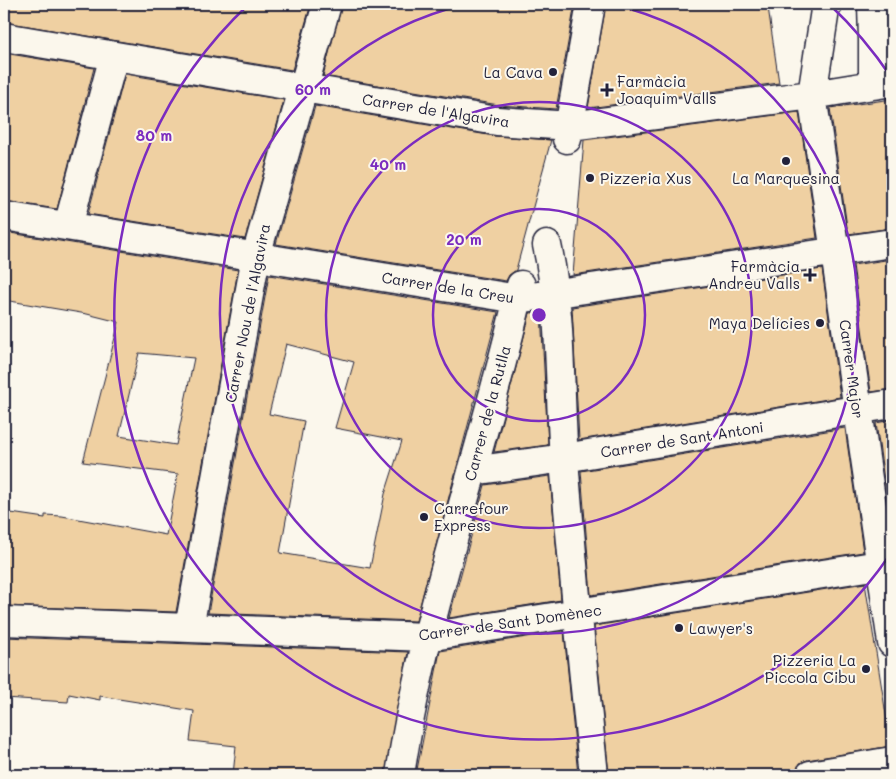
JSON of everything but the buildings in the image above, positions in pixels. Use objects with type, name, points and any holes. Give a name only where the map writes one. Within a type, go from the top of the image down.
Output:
[{"type":"street","name":"Carrer Nou de l'Algavira","points":[[189,628],[256,256],[327,4]]},
{"type":"street","points":[[569,132],[591,4]]},
{"type":"street","name":"Carrer Major","points":[[828,4],[825,10],[812,95],[858,410],[886,564],[892,643]]},
{"type":"street","points":[[872,4],[883,38],[883,83]]},
{"type":"street","name":"Carrer de l'Algavira","points":[[4,36],[302,89],[569,132],[883,83]]},
{"type":"street","points":[[68,226],[114,56]]},
{"type":"street","name":"Carrer de la Creu","points":[[4,216],[256,256],[519,292],[555,289],[892,243]]},
{"type":"street","points":[[547,245],[555,289],[564,458],[576,613],[594,775]]},
{"type":"street","name":"Carrer de la Rutlla","points":[[400,775],[409,716],[427,637],[519,292]]},
{"type":"street","name":"Carrer de Sant Antoni","points":[[472,471],[564,458],[892,404]]},
{"type":"street","name":"Carrer de Sant Domènec","points":[[4,621],[427,637],[886,564]]},
{"type":"street","points":[[810,775],[892,761]]},
{"type":"place","name":"La Cava","points":[[553,72]]},
{"type":"place","name":"Farmàcia Joaquim Valls","points":[[607,90]]},
{"type":"place","name":"La Marquesina","points":[[786,161]]},
{"type":"place","name":"Pizzeria Xus","points":[[590,178]]},
{"type":"place","name":"Farmàcia Andreu Valls","points":[[810,275]]},
{"type":"place","name":"Maya Delícies","points":[[820,323]]},
{"type":"place","name":"Carrefour Express","points":[[424,517]]},
{"type":"place","name":"Lawyer's","points":[[679,628]]},
{"type":"place","name":"Pizzeria La Piccola Cibu","points":[[866,669]]}]
